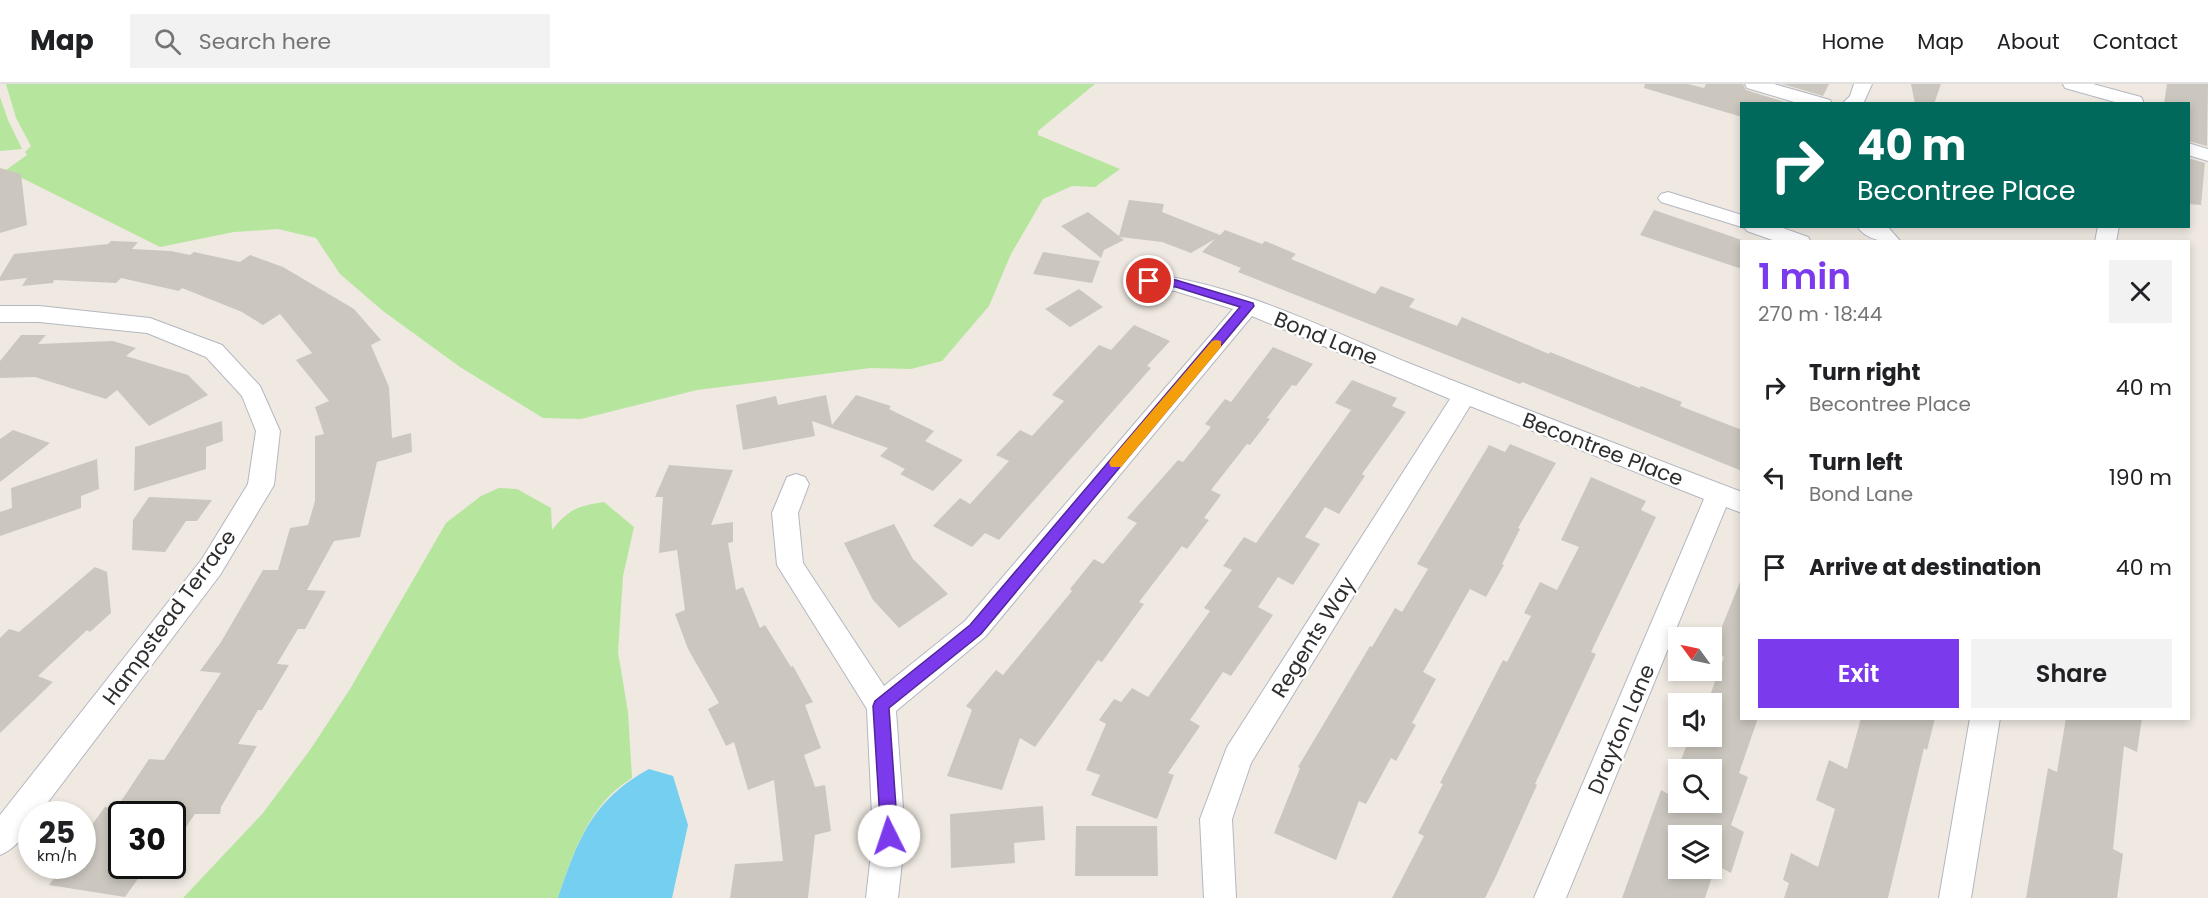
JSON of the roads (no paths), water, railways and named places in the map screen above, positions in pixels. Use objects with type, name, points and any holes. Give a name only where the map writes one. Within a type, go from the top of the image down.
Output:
[{"type":"street","points":[[1754,84],[1816,102]]},
{"type":"street","points":[[1853,102],[1858,98],[1863,84]]},
{"type":"street","points":[[2072,84],[2135,96]]},
{"type":"street","points":[[2190,150],[2208,154]]},
{"type":"street","points":[[1668,198],[1740,222]]},
{"type":"street","points":[[1759,228],[1795,240]]},
{"type":"street","points":[[1872,228],[1881,232],[1889,240]]},
{"type":"street","name":"Bond Lane","points":[[1149,281],[1176,284],[1248,306],[1465,395]]},
{"type":"street","points":[[881,706],[975,629],[1248,306]]},
{"type":"street","name":"Hampstead Terrace","points":[[0,314],[39,314],[150,326],[214,351],[252,392],[268,431],[261,485],[212,567],[0,840]]},
{"type":"street","name":"Becontree Place","points":[[1465,395],[1730,499]]},
{"type":"street","name":"Regents Way","points":[[1220,898],[1216,819],[1238,757],[1465,395]]},
{"type":"street","points":[[796,484],[785,513],[790,565],[881,706],[889,836],[882,898]]},
{"type":"street","name":"Drayton Lane","points":[[1550,898],[1730,499]]},
{"type":"street","points":[[1955,898],[1985,720]]},
{"type":"water","points":[[649,769],[673,776],[688,825],[672,898],[558,898],[572,858],[589,824],[613,794]]}]
